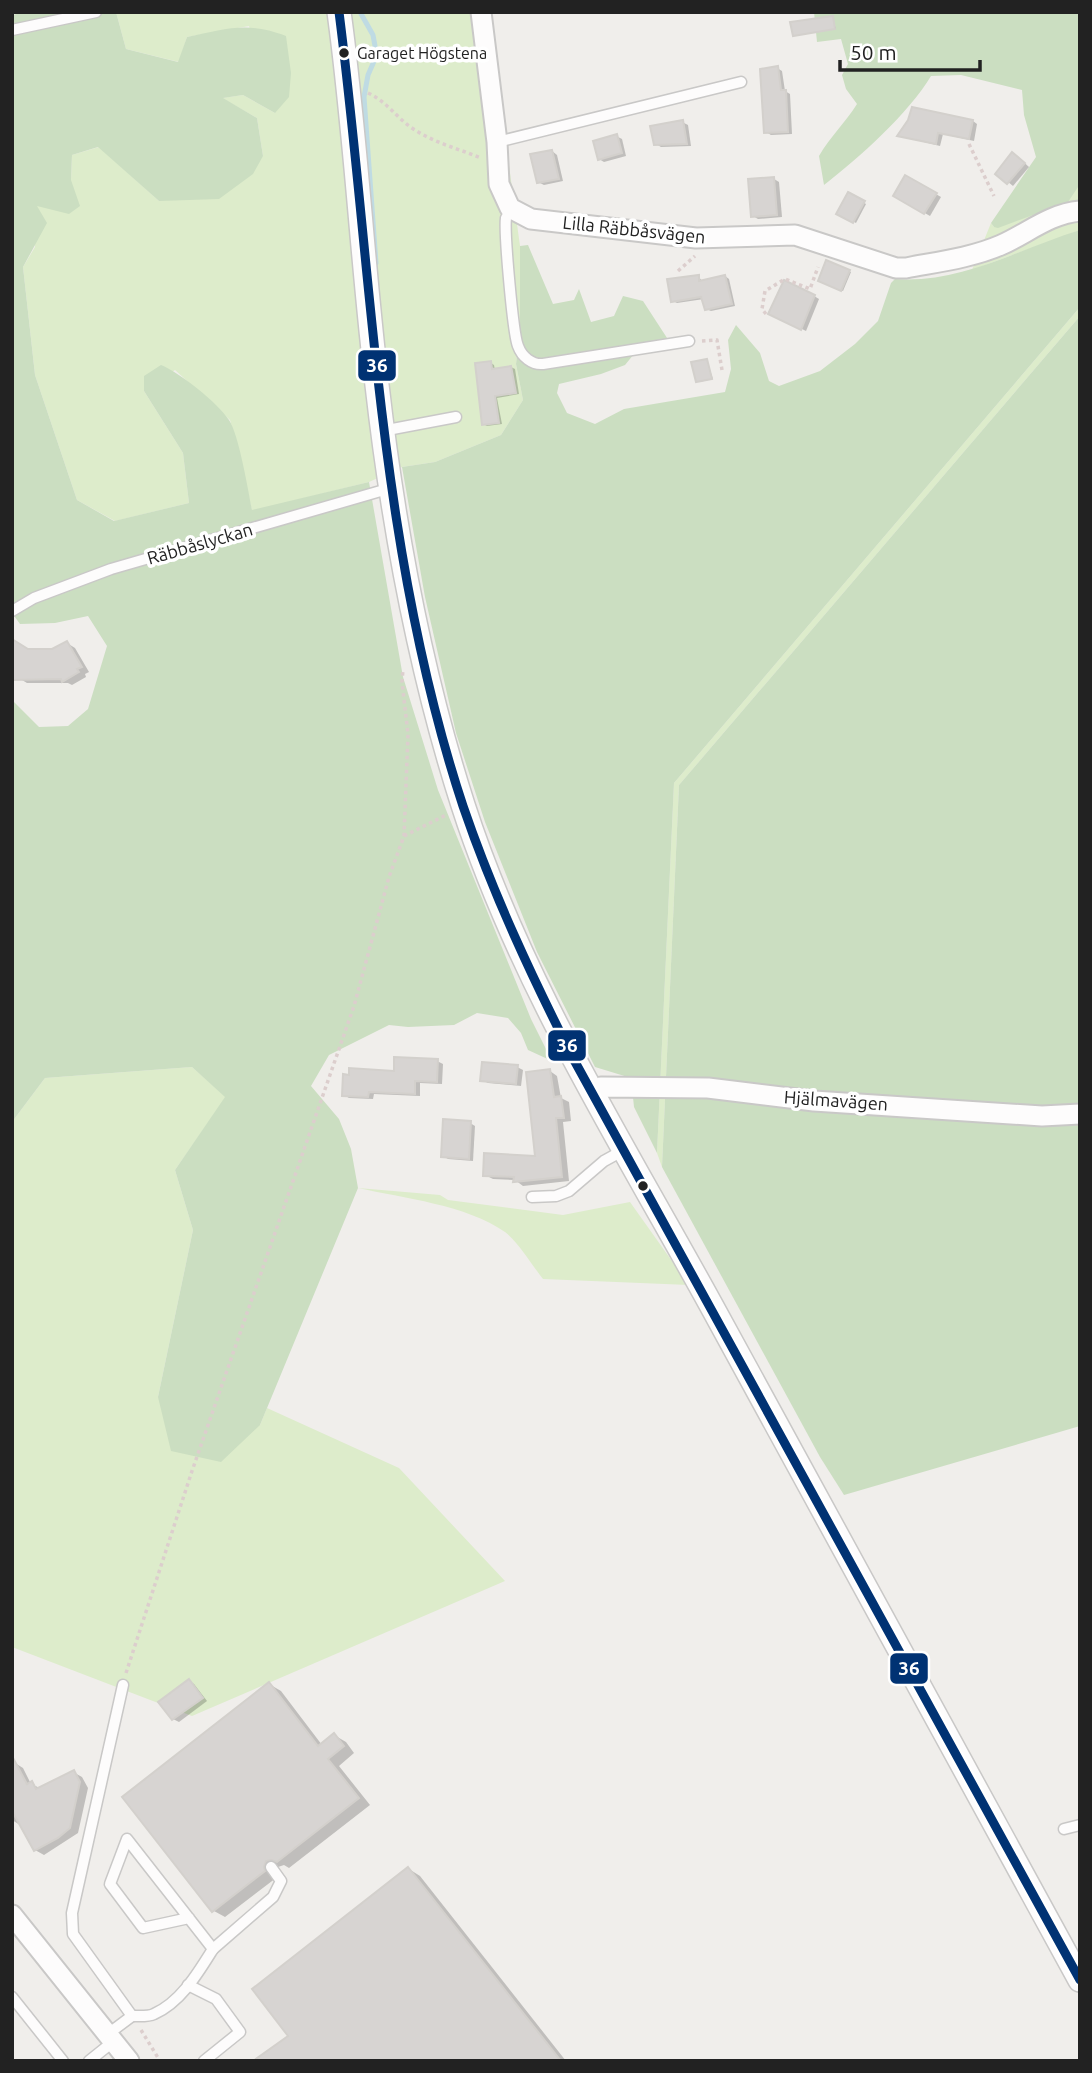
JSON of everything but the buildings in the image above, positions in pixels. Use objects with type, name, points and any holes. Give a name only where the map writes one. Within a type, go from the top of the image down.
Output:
[{"type":"street","points":[[339,12],[382,431],[392,488],[442,734],[464,807],[501,908],[593,1092],[1080,1980]]},
{"type":"street","points":[[481,12],[497,142],[499,184],[510,208]]},
{"type":"street","name":"Lilla Räbbåsvägen","points":[[510,208],[531,219],[696,239],[795,235],[833,245],[896,268],[979,252],[1001,245],[1052,216],[1080,211]]},
{"type":"street","name":"Hjälmavägen","points":[[593,1092],[601,1087],[708,1088],[814,1101],[1042,1116],[1080,1114]]},
{"type":"street","points":[[12,1915],[129,2061]]},
{"type":"lane","points":[[12,30],[96,12]]},
{"type":"lane","points":[[497,142],[741,82]]},
{"type":"lane","points":[[510,208],[506,218],[515,328],[518,346],[530,362],[543,364],[689,341]]},
{"type":"lane","points":[[382,431],[456,417]]},
{"type":"lane","name":"Räbbåslyckan","points":[[12,611],[34,598],[110,569],[392,488]]},
{"type":"lane","points":[[532,1197],[556,1196],[569,1191],[604,1161],[624,1149]]},
{"type":"lane","points":[[123,1685],[72,1913],[73,1934],[132,2016]]},
{"type":"lane","points":[[1064,1829],[1080,1825]]},
{"type":"lane","points":[[189,1918],[143,1928],[110,1884],[127,1839],[213,1948]]},
{"type":"lane","points":[[89,2061],[132,2016],[152,2015],[174,2001],[213,1948],[273,1897],[281,1881],[271,1867]]},
{"type":"lane","points":[[188,1985],[216,1999],[240,2032],[204,2061]]},
{"type":"lane","points":[[12,1997],[63,2061]]},
{"type":"path","points":[[369,93],[386,102],[402,121],[422,135],[498,165]]},
{"type":"path","points":[[969,144],[994,196]]},
{"type":"path","points":[[766,314],[762,309],[765,291],[785,279],[810,289],[818,267]]},
{"type":"path","points":[[689,341],[717,340],[722,370]]},
{"type":"path","points":[[123,1685],[192,1471],[354,1006],[389,877],[404,836],[408,734],[402,682],[404,664],[410,655],[423,650]]},
{"type":"path","points":[[404,836],[464,807]]},
{"type":"path","points":[[132,2016],[160,2061]]},
{"type":"green space","points":[[26,12],[116,12],[126,49],[178,62],[187,37],[236,28],[260,29],[286,36],[291,73],[289,97],[275,113],[243,95],[223,98],[257,118],[263,156],[253,174],[219,199],[159,201],[98,147],[72,155],[71,180],[80,206],[69,214],[37,206],[47,223],[23,267],[35,375],[77,500],[114,521],[189,503],[183,453],[144,391],[144,376],[161,365],[198,389],[229,420],[240,450],[252,510],[369,482],[403,677],[438,790],[531,1019],[552,1061],[528,1050],[521,1033],[508,1018],[477,1013],[454,1025],[389,1025],[329,1055],[311,1086],[339,1119],[351,1149],[358,1188],[260,1425],[221,1462],[171,1451],[158,1397],[193,1230],[175,1170],[225,1097],[192,1067],[45,1078],[12,1122],[12,700],[39,727],[68,726],[88,709],[107,646],[88,616],[55,623],[20,624],[12,613],[12,15]]},
{"type":"green space","points":[[116,12],[488,12],[520,246],[520,331],[516,364],[523,400],[501,435],[435,462],[402,467],[369,482],[252,511],[230,420],[175,370],[144,391],[183,453],[189,503],[115,521],[77,500],[35,375],[23,267],[35,247],[36,205],[71,180],[72,155],[99,147],[159,201],[263,156],[257,118],[222,98],[243,95],[275,113],[249,26],[187,37],[179,62],[126,49]]},
{"type":"green space","points":[[814,12],[1080,12],[1080,184],[1068,202],[998,228],[994,227],[991,223],[1036,157],[1024,115],[1022,90],[961,75],[931,76],[910,105],[882,134],[824,185],[819,156],[857,104],[846,89],[842,75],[848,64],[841,39],[817,42]]},
{"type":"green space","points":[[1080,184],[1080,230],[972,270],[991,223],[994,227]]},
{"type":"green space","points":[[1080,230],[1080,307],[674,783],[657,1153],[634,1107],[631,1078],[595,1067],[537,952],[485,822],[456,733],[425,597],[402,467],[435,462],[501,435],[523,400],[516,364],[520,331],[520,246],[528,245],[553,304],[574,300],[579,289],[591,322],[614,316],[623,296],[643,301],[669,341],[634,354],[625,365],[559,384],[557,393],[567,413],[595,424],[624,409],[725,392],[731,369],[728,340],[736,325],[760,353],[769,381],[779,386],[820,371],[855,344],[878,321],[891,283],[895,279],[919,279],[966,271]]},
{"type":"green space","points":[[1080,307],[1080,316],[679,785],[662,1167],[657,1153],[674,783]]},
{"type":"green space","points":[[1080,316],[1080,1426],[844,1495],[820,1457],[662,1167],[679,785]]},
{"type":"green space","points":[[192,1067],[226,1097],[175,1170],[193,1230],[158,1397],[260,1425],[267,1408],[399,1468],[505,1581],[192,1716],[12,1647],[12,1122],[45,1078]]},
{"type":"green space","points":[[358,1188],[440,1195],[448,1200],[563,1215],[630,1202],[689,1285],[543,1279],[510,1236],[490,1223],[454,1209]]},
{"type":"waterway","points":[[360,12],[373,35],[375,46],[375,59],[368,75],[364,97],[376,263]]},
{"type":"transit line","name":"36","points":[[339,12],[395,512],[435,709],[463,806],[487,871],[514,935],[574,1060],[1080,1980]]},
{"type":"place","name":"Garaget Högstena","points":[[344,53]]}]
